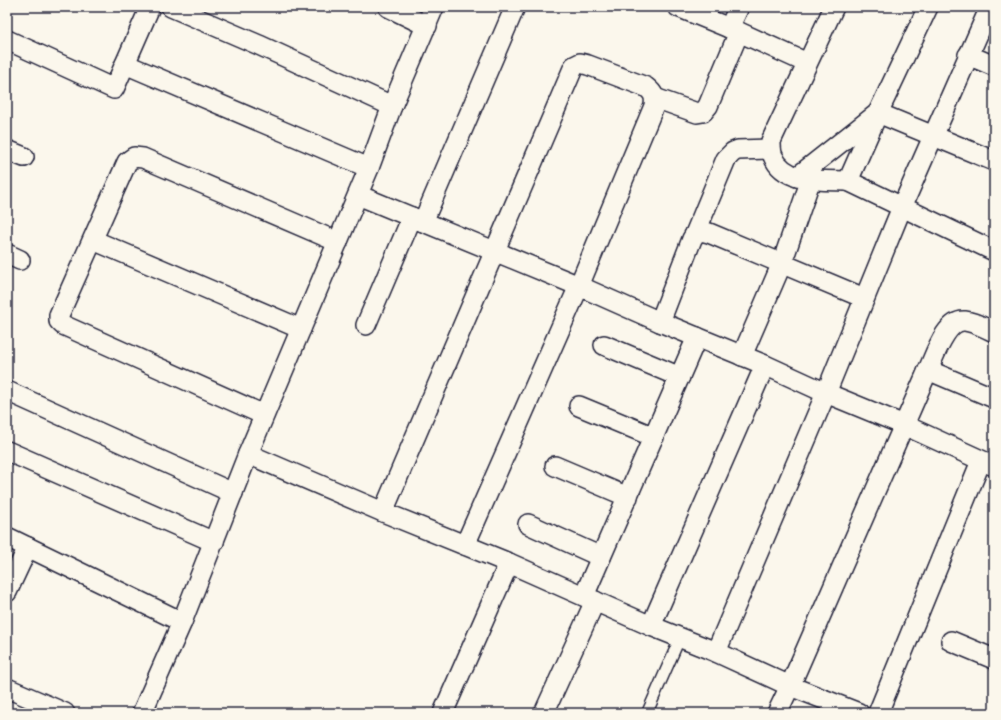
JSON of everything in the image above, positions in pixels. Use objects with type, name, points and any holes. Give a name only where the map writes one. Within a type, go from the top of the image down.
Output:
[{"type":"street","points":[[7,40],[114,89],[150,7]]},
{"type":"street","points":[[171,7],[259,45],[392,106]]},
{"type":"street","points":[[388,7],[427,26]]},
{"type":"street","points":[[142,713],[182,622],[248,454],[358,195],[392,106],[434,7]]},
{"type":"street","points":[[366,325],[418,220],[515,7]]},
{"type":"street","points":[[678,7],[734,30],[807,63]]},
{"type":"street","points":[[655,98],[697,113],[703,112],[708,106],[734,30],[739,7]]},
{"type":"street","points":[[834,7],[771,141],[772,156],[778,165],[788,174],[804,178],[848,181],[994,250]]},
{"type":"street","points":[[848,181],[928,7]]},
{"type":"street","points":[[716,652],[826,393],[902,207],[990,7]]},
{"type":"street","points":[[968,55],[994,66]]},
{"type":"street","points":[[383,512],[496,252],[574,66],[580,63],[588,65],[646,87],[652,92],[655,98],[651,113],[579,286],[465,545]]},
{"type":"street","points":[[126,64],[369,168]]},
{"type":"street","points":[[878,113],[994,161]]},
{"type":"street","points":[[742,356],[782,263],[804,178],[878,113]]},
{"type":"street","points":[[660,322],[726,159],[733,152],[738,150],[771,149]]},
{"type":"street","points":[[264,415],[63,325],[59,321],[59,315],[127,162],[134,157],[143,158],[338,242]]},
{"type":"street","points":[[358,195],[579,286],[660,322],[765,365],[826,393],[904,425],[988,464],[878,713]]},
{"type":"street","points":[[695,234],[701,230],[709,233],[864,298]]},
{"type":"street","points":[[93,240],[301,329]]},
{"type":"street","points":[[777,713],[928,370],[948,329],[956,322],[963,321],[973,322],[994,332]]},
{"type":"street","points":[[544,713],[589,599],[601,557],[697,337]]},
{"type":"street","points":[[604,345],[680,377]]},
{"type":"street","points":[[651,626],[765,365]]},
{"type":"street","points":[[928,370],[994,398]]},
{"type":"street","points":[[7,391],[233,493]]},
{"type":"street","points":[[579,406],[654,437]]},
{"type":"street","points":[[7,451],[214,542]]},
{"type":"street","points":[[248,454],[383,512],[465,545],[651,626],[716,652],[790,686],[859,713]]},
{"type":"street","points":[[555,466],[628,497]]},
{"type":"street","points":[[528,524],[601,557]]},
{"type":"street","points":[[7,537],[182,622]]},
{"type":"street","points":[[7,592],[28,547]]},
{"type":"street","points":[[443,713],[509,564]]},
{"type":"street","points":[[951,642],[994,658]]},
{"type":"street","points":[[7,688],[65,713]]},
{"type":"lane","points":[[647,713],[680,638]]}]
